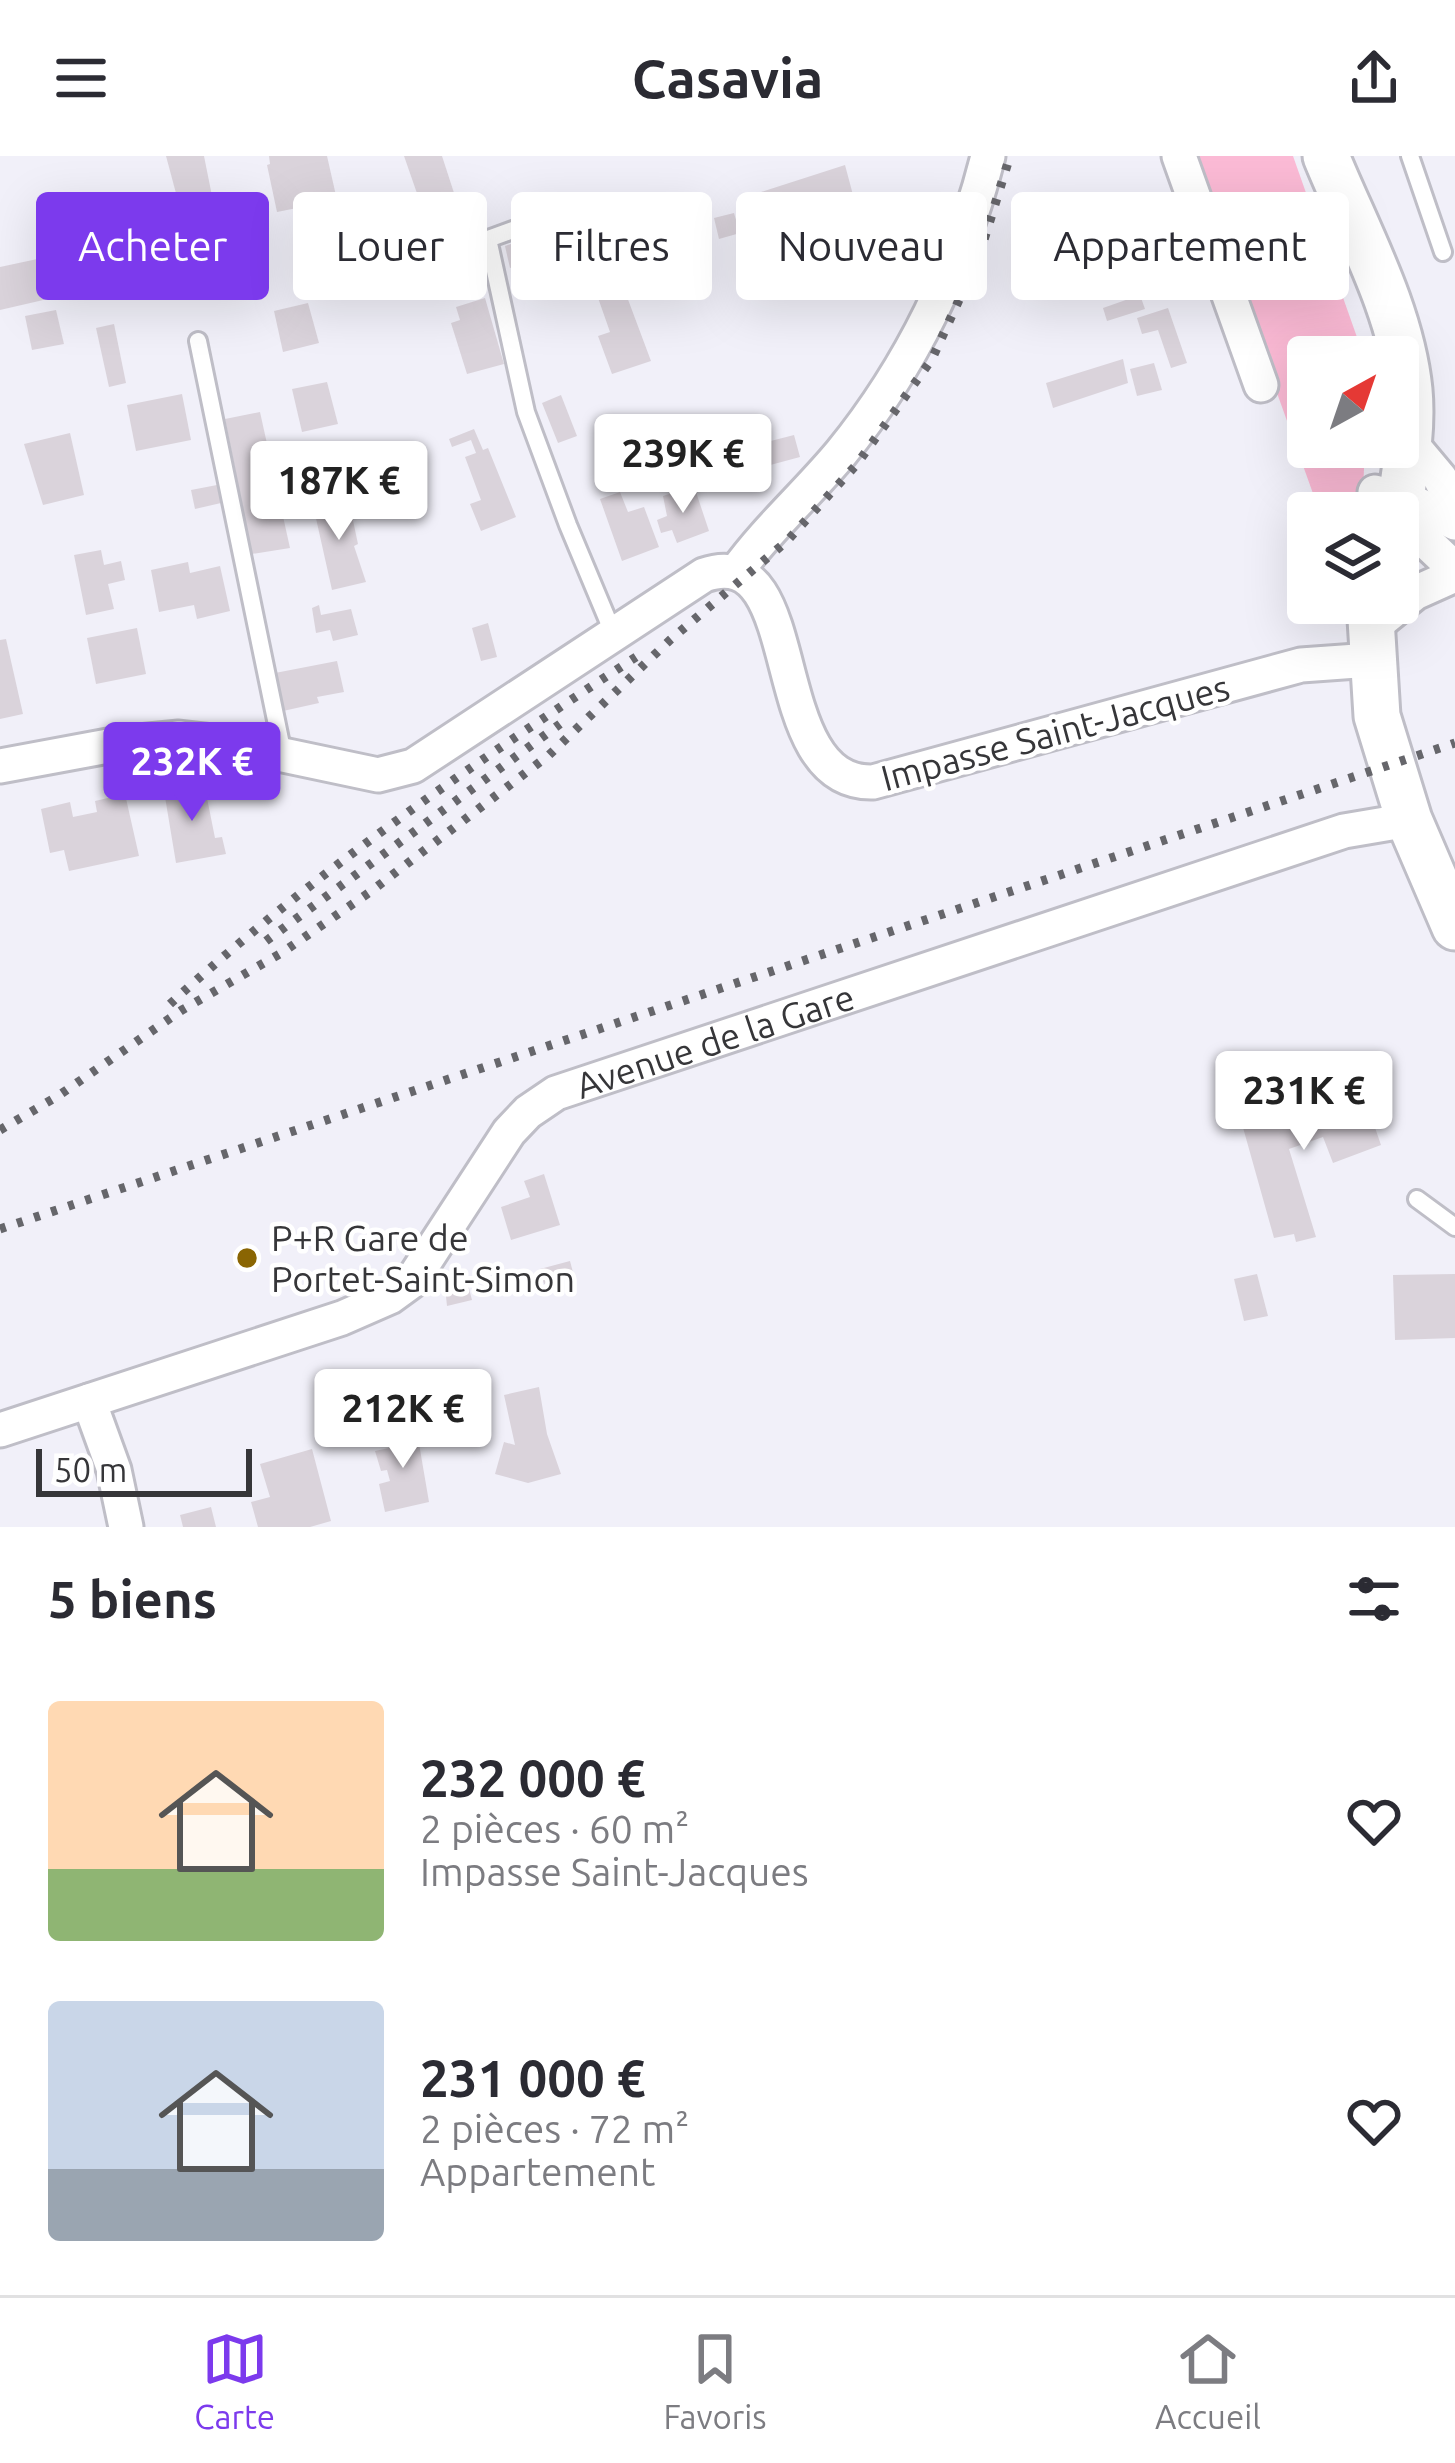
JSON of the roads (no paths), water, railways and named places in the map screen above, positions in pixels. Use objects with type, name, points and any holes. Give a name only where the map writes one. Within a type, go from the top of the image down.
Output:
[{"type":"street","points":[[0,766],[179,738],[378,775],[413,766],[704,575],[736,572],[843,450],[899,371],[952,267],[988,156]]},
{"type":"street","points":[[1179,156],[1262,385]]},
{"type":"street","points":[[1305,156],[1366,336]]},
{"type":"street","points":[[1326,156],[1397,336]]},
{"type":"street","points":[[1419,462],[1440,478],[1455,508]]},
{"type":"street","points":[[1419,516],[1455,523]]},
{"type":"street","points":[[1419,537],[1455,572],[1419,591]]},
{"type":"street","name":"Impasse Saint-Jacques","points":[[736,572],[757,591],[773,621],[811,746],[834,773],[860,783],[1301,665],[1372,624]]},
{"type":"street","points":[[1374,624],[1377,716],[1409,820],[1455,927]]},
{"type":"street","name":"Avenue de la Gare","points":[[0,1430],[342,1318],[390,1297],[412,1281],[509,1132],[556,1093],[1343,831],[1409,820]]},
{"type":"street","points":[[89,1400],[114,1470],[126,1527]]},
{"type":"lane","points":[[1410,156],[1443,252]]},
{"type":"lane","points":[[511,231],[488,239],[526,412],[614,636]]},
{"type":"lane","points":[[198,341],[283,754]]},
{"type":"lane","points":[[1417,1198],[1455,1227]]},
{"type":"railway","points":[[0,1130],[370,892],[549,755],[670,640],[787,541],[857,464],[932,359],[979,256],[1010,156]]},
{"type":"railway","points":[[170,1004],[280,909],[396,821],[636,657]]},
{"type":"railway","points":[[266,941],[560,724]]},
{"type":"railway","points":[[0,1229],[1455,743]]},
{"type":"place","name":"P+R Gare de Portet-Saint-Simon","points":[[247,1258]]}]
